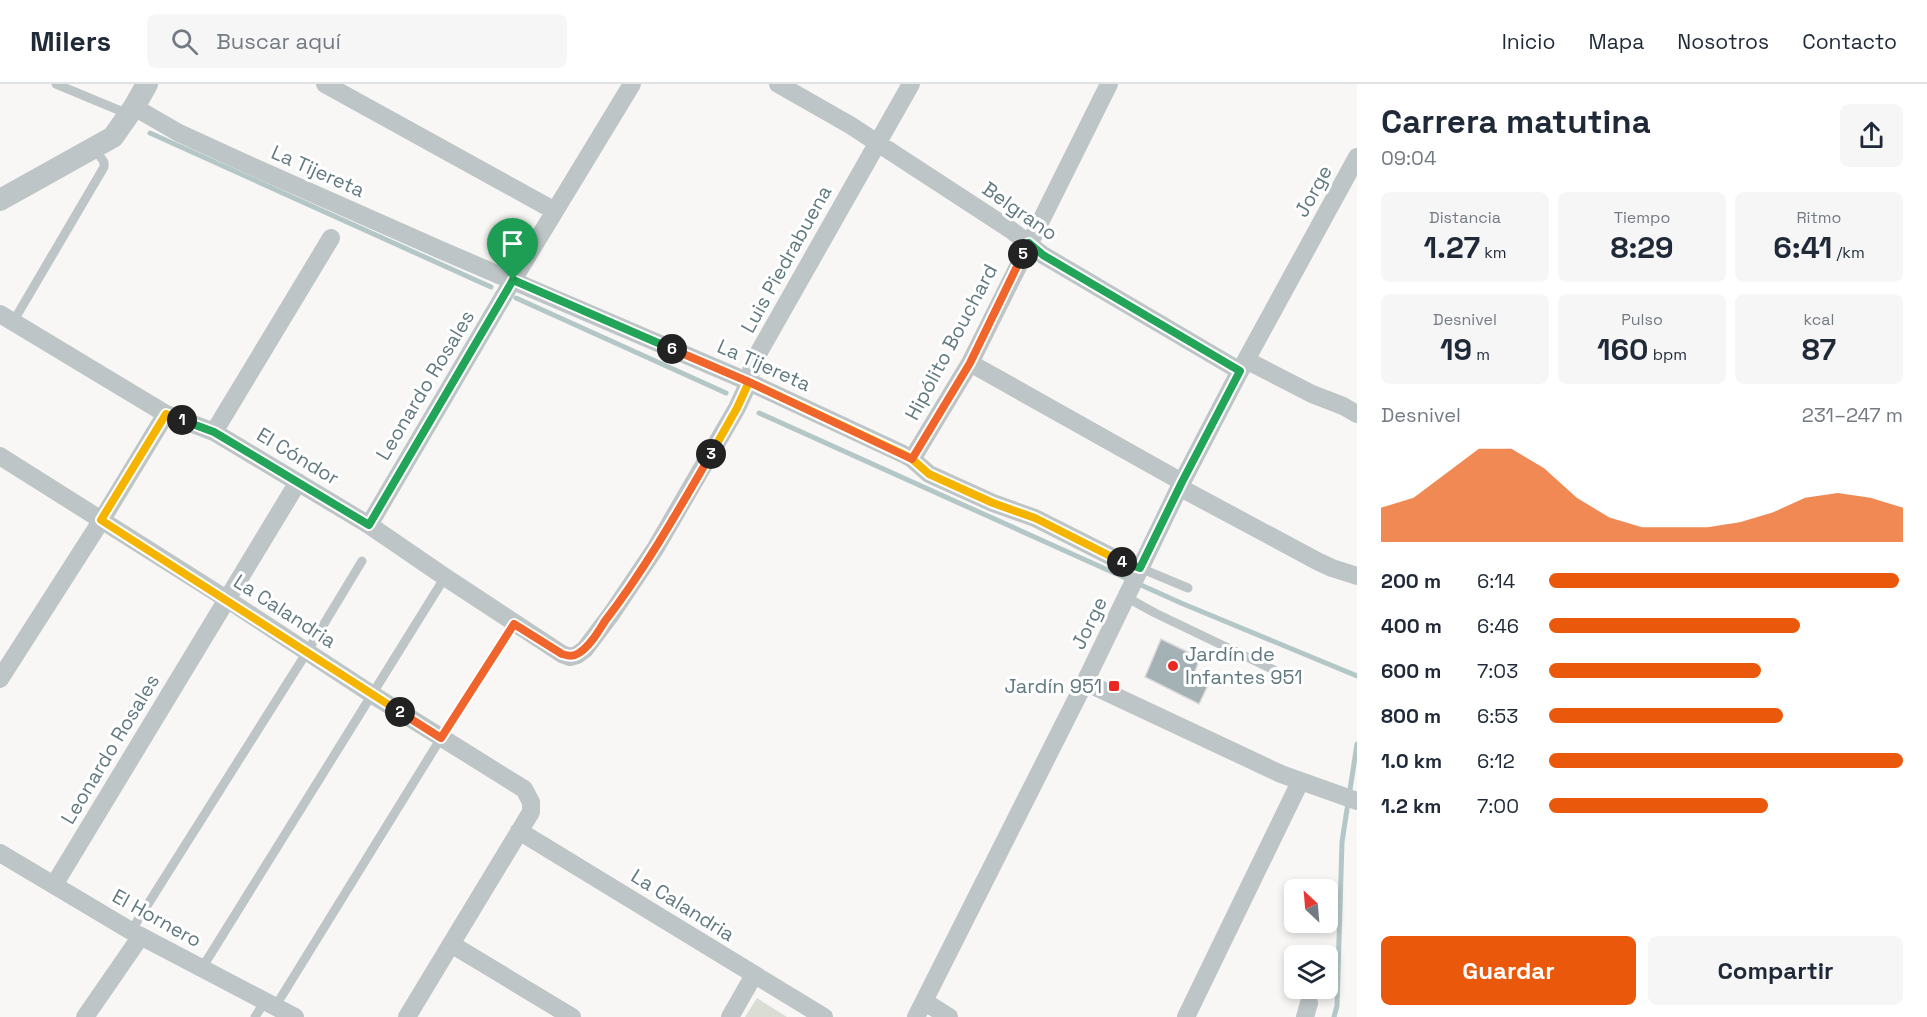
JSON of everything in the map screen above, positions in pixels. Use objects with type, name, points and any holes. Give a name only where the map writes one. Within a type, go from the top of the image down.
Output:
[{"type":"street","points":[[0,200],[112,137],[147,84]]},
{"type":"street","points":[[325,84],[555,211]]},
{"type":"street","name":"Leonardo Rosales","points":[[369,525],[513,280],[632,84]]},
{"type":"street","name":"Belgrano","points":[[778,84],[877,143],[1029,243],[1043,255],[1243,365],[1343,406],[1357,414]]},
{"type":"street","name":"Luis Piedrabuena","points":[[562,654],[570,657],[585,649],[655,549],[737,408],[749,382],[755,359],[911,84]]},
{"type":"street","name":"Hipólito Bouchard","points":[[912,459],[970,363],[1109,84]]},
{"type":"street","name":"La Tijereta","points":[[131,111],[370,219],[749,382],[912,459],[929,474],[993,503],[1035,518],[1120,561],[1133,582]]},
{"type":"street","name":"Jorge","points":[[920,1009],[1085,682],[1181,485],[1243,365],[1357,157]]},
{"type":"street","points":[[214,432],[331,238]]},
{"type":"street","name":"El Cóndor","points":[[6,318],[166,414],[214,432],[298,482],[369,525],[562,654]]},
{"type":"street","points":[[970,363],[1317,561],[1357,576]]},
{"type":"street","points":[[0,679],[166,414]]},
{"type":"street","name":"La Calandria","points":[[0,456],[524,789],[531,802],[531,812],[519,831],[825,1017]]},
{"type":"street","name":"Leonardo Rosales","points":[[54,885],[298,482]]},
{"type":"street","points":[[1085,682],[1300,782],[1357,801]]},
{"type":"street","points":[[1186,1017],[1291,805],[1300,782]]},
{"type":"street","points":[[407,1017],[519,831]]},
{"type":"street","name":"El Hornero","points":[[0,853],[136,934],[202,968],[265,1008],[295,1017]]},
{"type":"street","points":[[86,1017],[136,934]]},
{"type":"street","points":[[452,945],[572,1017]]},
{"type":"street","points":[[730,1017],[754,975]]},
{"type":"street","points":[[920,1009],[948,1017]]},
{"type":"lane","points":[[56,84],[131,111]]},
{"type":"lane","points":[[6,318],[104,167],[104,162],[94,148]]},
{"type":"lane","points":[[136,934],[362,561]]},
{"type":"lane","points":[[202,968],[445,577]]},
{"type":"lane","points":[[1133,582],[1188,588]]},
{"type":"lane","points":[[1133,582],[1155,613],[1274,670]]},
{"type":"lane","points":[[265,1008],[514,624]]},
{"type":"shaded area","points":[[757,998],[787,1017],[745,1017]]},
{"type":"building","name":"Jardín de Infantes 951","points":[[1161,639],[1200,658],[1194,674],[1210,681],[1199,704],[1145,677]]},
{"type":"waterway","points":[[150,133],[491,287]]},
{"type":"waterway","points":[[516,298],[726,393]]},
{"type":"waterway","points":[[759,413],[1181,603],[1357,676]]},
{"type":"waterway","points":[[1334,1017],[1337,1006],[1342,842],[1357,744]]},
{"type":"place","name":"Jardín de Infantes 951","points":[[1173,666]]},
{"type":"place","name":"Jardín 951","points":[[1114,686]]},
{"type":"route","points":[[513,280],[369,525],[214,432],[166,414],[101,520],[441,738],[514,624],[570,657],[585,649],[655,549],[737,408],[749,382],[903,454],[929,474],[993,503],[1035,518],[1120,561],[1140,568],[1240,371],[1043,255],[1029,243],[970,363],[912,459],[903,454],[826,418],[749,382],[513,280]]}]
